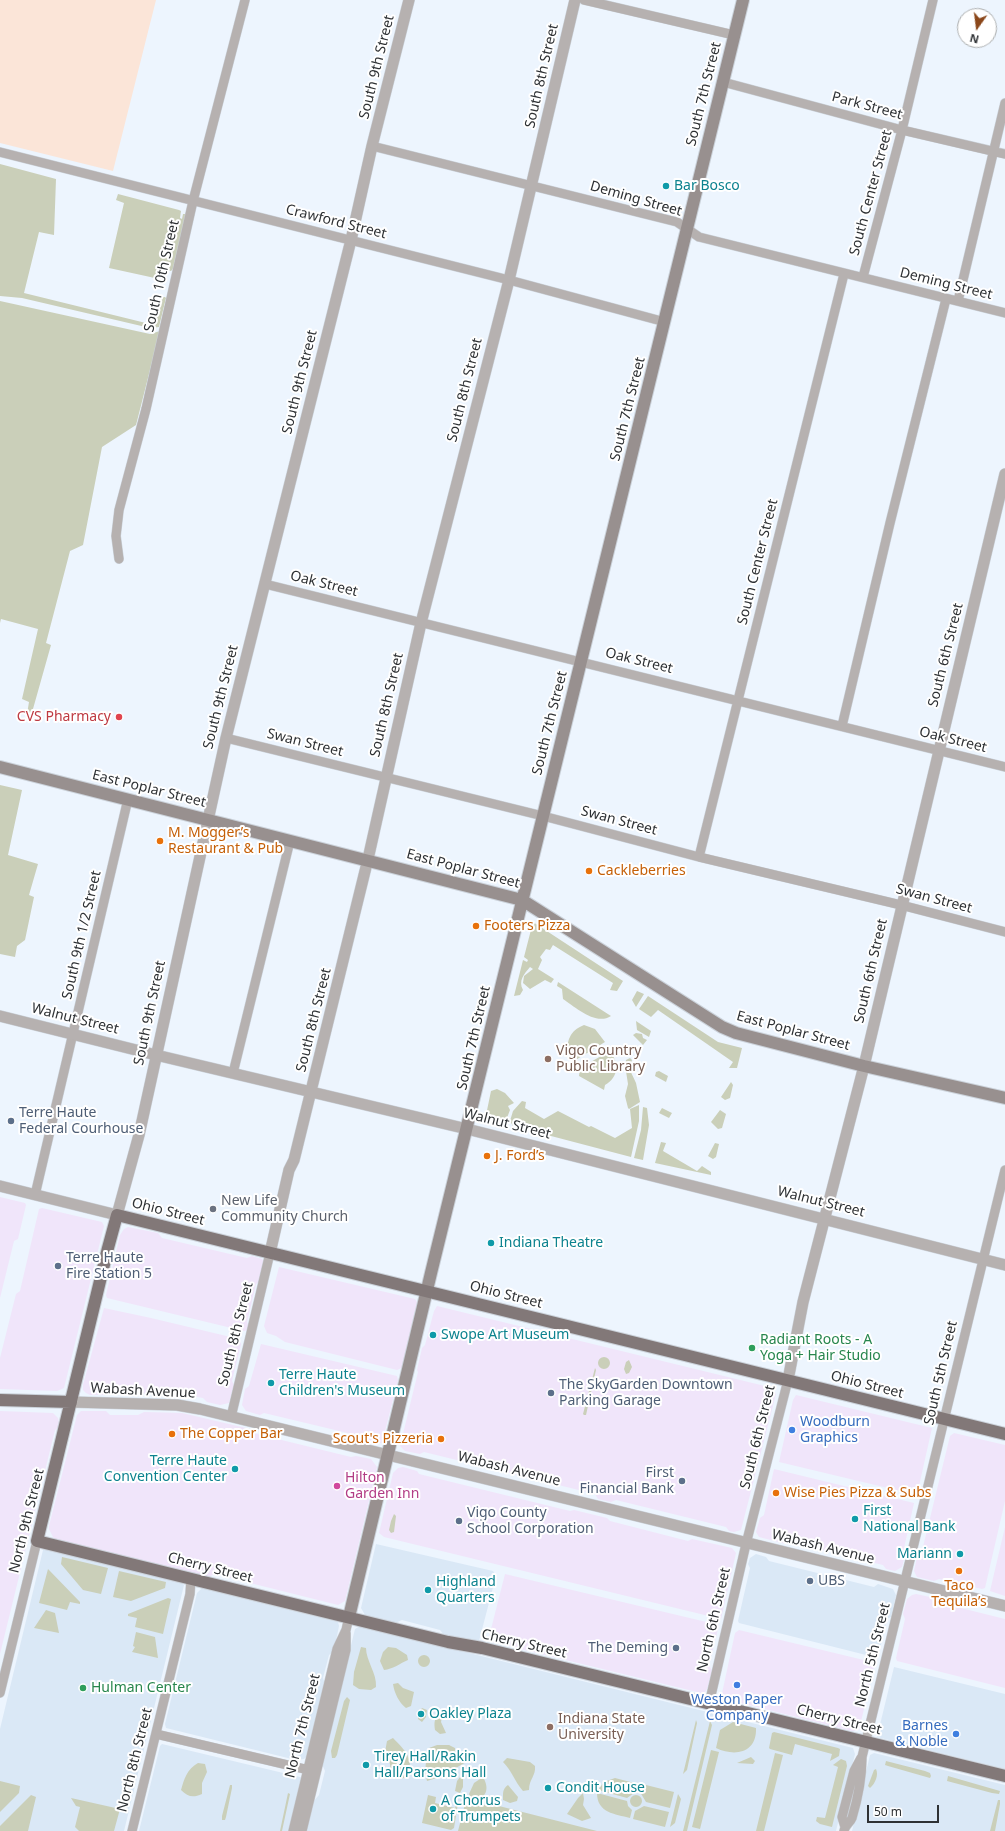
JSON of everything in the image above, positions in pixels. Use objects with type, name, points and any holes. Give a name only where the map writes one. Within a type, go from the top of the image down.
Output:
[{"type":"main road","name":"South 7th Street","points":[[387,1454],[743,0]]},
{"type":"main road","name":"East Poplar Street","points":[[0,767],[368,859],[522,900],[722,1027],[736,1033],[864,1066],[1005,1098]]},
{"type":"main road","name":"Ohio Street","points":[[117,1215],[1005,1434]]},
{"type":"main road","name":"South 9th Street","points":[[71,1402],[117,1215]]},
{"type":"main road","name":"Wabash Avenue","points":[[0,1400],[71,1402]]},
{"type":"main road","name":"North 9th Street","points":[[37,1541],[71,1402]]},
{"type":"main road","name":"North 7th Street","points":[[349,1617],[387,1454]]},
{"type":"main road","name":"Cherry Street","points":[[37,1541],[1005,1776]]},
{"type":"street","name":"South 10th Street","points":[[119,559],[116,536],[119,510],[146,409],[194,201],[245,0]]},
{"type":"street","name":"South 9th Street","points":[[117,1215],[139,1135],[226,738],[351,240],[372,146],[409,0]]},
{"type":"street","name":"South 8th Street","points":[[231,1417],[289,1170],[294,1160],[312,1092],[368,859],[421,623],[508,280],[575,0]]},
{"type":"street","points":[[584,0],[734,35]]},
{"type":"street","name":"South Center Street","points":[[863,277],[902,130],[933,0]]},
{"type":"street","name":"Park Street","points":[[723,82],[902,130],[1005,154]]},
{"type":"street","points":[[958,302],[1005,103]]},
{"type":"street","name":"Deming Street","points":[[372,146],[677,222],[699,237],[1005,313]]},
{"type":"street","name":"Crawford Street","points":[[0,152],[508,280],[665,322]]},
{"type":"street","name":"South Center Street","points":[[699,857],[844,274]]},
{"type":"street","points":[[842,726],[888,530],[946,298]]},
{"type":"street","name":"South 6th Street","points":[[746,1544],[788,1380],[803,1302],[864,1066],[901,905],[1005,474]]},
{"type":"street","name":"Oak Street","points":[[265,584],[1005,767]]},
{"type":"street","name":"Swan Street","points":[[226,738],[1005,932]]},
{"type":"street","name":"South 9th 1/2 Street","points":[[35,1195],[128,799]]},
{"type":"street","points":[[232,1074],[290,840]]},
{"type":"street","name":"Walnut Street","points":[[0,1016],[73,1033],[232,1074],[467,1129],[1005,1265]]},
{"type":"street","name":"South 5th Street","points":[[905,1582],[982,1259],[1005,1170]]},
{"type":"street","name":"Ohio Street","points":[[0,1186],[117,1215]]},
{"type":"street","name":"Wabash Avenue","points":[[71,1402],[177,1406],[231,1417],[387,1454],[746,1544],[1005,1606]]},
{"type":"street","name":"North 9th Street","points":[[0,1693],[37,1541]]},
{"type":"street","name":"North 6th Street","points":[[709,1704],[746,1544]]},
{"type":"street","name":"North 8th Street","points":[[132,1831],[190,1594],[191,1578]]},
{"type":"street","name":"North 5th Street","points":[[844,1829],[842,1818],[854,1771],[862,1757],[905,1582]]},
{"type":"street","name":"North 7th Street","points":[[293,1831],[312,1771],[346,1650],[346,1630],[349,1617]]},
{"type":"street","points":[[156,1734],[312,1771]]},
{"type":"street","name":"North 7th Street","points":[[302,1831],[312,1771]]},
{"type":"shaded area","points":[[0,0],[156,0],[113,171],[0,143]]},
{"type":"shaded area","points":[[0,1197],[25,1203],[26,1205],[18,1239],[14,1241],[0,1298]]},
{"type":"shaded area","points":[[42,1208],[102,1222],[104,1226],[64,1388],[57,1391],[0,1389],[0,1358],[16,1294],[20,1291],[39,1209]]},
{"type":"shaded area","points":[[128,1227],[158,1233],[162,1238],[247,1258],[252,1256],[262,1259],[264,1261],[260,1281],[256,1284],[247,1322],[249,1327],[248,1330],[244,1331],[107,1298],[106,1295],[120,1235],[124,1229]]},
{"type":"shaded area","points":[[279,1267],[415,1299],[417,1302],[408,1341],[410,1346],[404,1367],[397,1370],[285,1342],[276,1336],[267,1333],[264,1326]]},
{"type":"shaded area","points":[[437,1306],[773,1388],[776,1394],[741,1530],[734,1532],[729,1531],[726,1527],[616,1500],[611,1502],[598,1499],[595,1494],[424,1452],[420,1454],[405,1451],[400,1446],[418,1372],[417,1370],[422,1348],[425,1345],[434,1311]]},
{"type":"shaded area","points":[[104,1308],[239,1339],[241,1344],[232,1381],[234,1385],[229,1403],[220,1405],[207,1402],[203,1398],[181,1394],[110,1393],[107,1395],[90,1395],[86,1393],[83,1390],[83,1385]]},
{"type":"shaded area","points":[[261,1344],[397,1376],[398,1380],[382,1443],[360,1440],[356,1435],[264,1413],[260,1415],[246,1411],[242,1405],[245,1389],[249,1386]]},
{"type":"shaded area","points":[[796,1395],[932,1428],[917,1495],[779,1462],[793,1400]]},
{"type":"shaded area","points":[[0,1411],[53,1413],[58,1418],[60,1427],[55,1430],[0,1654]]},
{"type":"shaded area","points":[[81,1411],[106,1411],[110,1415],[138,1415],[144,1412],[182,1413],[246,1428],[249,1432],[351,1457],[356,1456],[371,1459],[377,1467],[345,1601],[338,1605],[214,1574],[209,1577],[54,1539],[49,1526],[77,1415]]},
{"type":"shaded area","points":[[954,1433],[1005,1445],[1005,1501],[985,1588],[982,1589],[939,1579],[934,1581],[917,1577],[914,1571],[918,1553],[922,1551],[950,1436]]},
{"type":"shaded area","points":[[403,1467],[417,1471],[419,1474],[570,1511],[574,1510],[607,1518],[610,1521],[688,1541],[692,1539],[732,1548],[736,1553],[721,1619],[384,1537],[379,1533],[393,1473],[398,1468]]},
{"type":"shaded area","points":[[774,1469],[914,1503],[904,1548],[906,1552],[902,1567],[895,1571],[886,1569],[883,1565],[789,1542],[786,1544],[759,1537],[756,1532],[760,1518],[764,1515]]},
{"type":"shaded area","points":[[1005,1527],[1005,1596],[990,1591]]},
{"type":"shaded area","points":[[376,1544],[493,1571],[496,1576],[479,1641],[445,1636],[440,1630],[402,1620],[395,1623],[365,1615],[361,1608]]},
{"type":"shaded area","points":[[45,1549],[181,1582],[184,1585],[124,1831],[0,1831],[0,1729],[43,1550]]},
{"type":"shaded area","points":[[756,1554],[766,1557],[769,1561],[874,1587],[878,1584],[893,1589],[896,1595],[891,1617],[887,1619],[879,1653],[874,1657],[739,1623],[738,1621],[750,1568],[748,1564],[750,1558]]},
{"type":"shaded area","points":[[505,1574],[719,1625],[709,1665],[712,1671],[707,1689],[705,1692],[701,1693],[492,1642],[489,1637]]},
{"type":"shaded area","points":[[202,1588],[338,1622],[339,1626],[334,1651],[329,1655],[323,1678],[325,1684],[306,1757],[304,1759],[296,1760],[166,1728],[165,1724],[197,1593]]},
{"type":"shaded area","points":[[916,1594],[930,1597],[933,1601],[1005,1619],[1005,1688],[897,1661],[896,1658],[905,1619],[903,1614],[907,1599]]},
{"type":"shaded area","name":"Indiana State University","points":[[360,1626],[853,1748],[855,1754],[836,1831],[306,1831],[312,1803],[319,1795],[325,1771],[322,1764],[355,1629]]},
{"type":"shaded area","points":[[739,1630],[872,1662],[874,1667],[859,1730],[852,1731],[721,1698],[735,1633]]},
{"type":"shaded area","points":[[894,1667],[1005,1694],[1005,1769],[877,1737]]},
{"type":"shaded area","points":[[162,1744],[300,1777],[289,1831],[139,1831],[160,1746]]},
{"type":"shaded area","points":[[874,1753],[1005,1785],[1005,1831],[852,1831],[870,1755]]},
{"type":"green space","points":[[0,164],[56,179],[54,235],[39,232],[24,293],[154,325],[162,297],[165,297],[159,327],[150,328],[22,298],[0,296]]},
{"type":"green space","points":[[118,194],[179,210],[181,211],[180,218],[182,219],[183,214],[186,214],[173,269],[171,271],[166,270],[164,280],[109,268],[124,203],[116,200]]},
{"type":"green space","points":[[0,301],[150,334],[160,331],[136,425],[102,447],[83,545],[70,551],[46,643],[51,645],[31,716],[27,714],[29,702],[22,699],[38,629],[1,619],[0,623]]},
{"type":"green space","points":[[0,785],[22,790],[8,855],[38,864],[29,895],[34,897],[25,940],[17,946],[15,957],[0,954]]},
{"type":"green space","points":[[533,922],[623,981],[617,991],[610,990],[613,983],[553,945],[550,950],[546,949],[540,957],[542,960],[538,969],[554,979],[551,983],[545,980],[530,989],[523,983],[524,976],[533,969],[530,967],[524,975],[521,981],[523,990],[520,995],[514,996],[523,960],[527,962],[528,960],[524,957]]},
{"type":"green space","points":[[558,982],[611,1016],[599,1019],[580,1011],[563,999],[562,989],[557,986]]},
{"type":"green space","points":[[637,991],[644,994],[636,1007],[632,1000]]},
{"type":"green space","points":[[648,996],[718,1042],[742,1048],[737,1068],[729,1068],[733,1062],[658,1010],[651,1017],[639,1009]]},
{"type":"green space","points":[[636,1021],[651,1031],[649,1037],[637,1030]]},
{"type":"green space","points":[[584,1025],[595,1029],[605,1042],[574,1061],[567,1056],[568,1041],[575,1030]]},
{"type":"green space","points":[[636,1033],[642,1034],[643,1038],[647,1040],[643,1045],[633,1035]]},
{"type":"green space","points":[[610,1051],[615,1060],[616,1070],[613,1078],[605,1085],[604,1090],[579,1076],[580,1068]]},
{"type":"green space","points":[[630,1058],[632,1060],[629,1068],[636,1083],[640,1102],[629,1109],[625,1096],[628,1084],[625,1065],[626,1060]]},
{"type":"green space","points":[[659,1071],[668,1076],[666,1082],[655,1076],[656,1072]]},
{"type":"green space","points":[[731,1082],[733,1085],[730,1098],[725,1100],[721,1097]]},
{"type":"green space","points":[[497,1089],[505,1093],[514,1103],[508,1106],[510,1110],[505,1123],[502,1124],[485,1120],[491,1091]]},
{"type":"green space","points":[[522,1101],[526,1102],[525,1108],[544,1119],[558,1111],[615,1138],[632,1128],[630,1109],[639,1105],[639,1121],[631,1157],[513,1126],[510,1121],[513,1111]]},
{"type":"green space","points":[[643,1107],[647,1108],[649,1125],[643,1160],[634,1158],[641,1130]]},
{"type":"green space","points":[[662,1108],[672,1113],[669,1118],[659,1113]]},
{"type":"green space","points":[[720,1110],[726,1114],[722,1128],[718,1129],[711,1122]]},
{"type":"green space","points":[[661,1142],[666,1143],[663,1151],[697,1171],[702,1166],[711,1172],[711,1175],[655,1163]]},
{"type":"green space","points":[[715,1143],[719,1144],[716,1157],[713,1159],[708,1156]]},
{"type":"green space","points":[[602,1357],[606,1357],[610,1363],[606,1369],[602,1369],[598,1365],[598,1361]]},
{"type":"green space","points":[[629,1360],[632,1367],[629,1373],[626,1374],[624,1369],[626,1362]]},
{"type":"green space","points":[[595,1368],[596,1370],[586,1415],[584,1415],[583,1414]]},
{"type":"green space","points":[[394,1514],[396,1516],[394,1532],[391,1533],[389,1530]]},
{"type":"green space","points":[[62,1557],[108,1568],[101,1594],[83,1590],[61,1564]]},
{"type":"green space","points":[[48,1569],[80,1602],[80,1604],[70,1602],[67,1610],[39,1603]]},
{"type":"green space","points":[[119,1571],[166,1582],[165,1588],[131,1601],[113,1597]]},
{"type":"green space","points":[[168,1598],[171,1599],[163,1634],[135,1627],[137,1618],[128,1616],[128,1614]]},
{"type":"green space","points":[[46,1610],[55,1613],[59,1633],[34,1628]]},
{"type":"green space","points":[[136,1632],[155,1637],[158,1658],[132,1652],[135,1647],[133,1646]]},
{"type":"green space","points":[[361,1647],[366,1648],[366,1653],[375,1677],[376,1687],[371,1690],[359,1689],[353,1685],[354,1672]]},
{"type":"green space","points":[[388,1647],[396,1648],[407,1655],[408,1660],[384,1670],[380,1661],[383,1652]]},
{"type":"green space","points":[[426,1655],[429,1656],[429,1666],[422,1667],[419,1666],[418,1659],[419,1656]]},
{"type":"green space","points":[[398,1683],[403,1688],[414,1692],[411,1706],[406,1708],[397,1697],[393,1684]]},
{"type":"green space","points":[[347,1697],[350,1700],[337,1755],[335,1758],[332,1758],[331,1751],[344,1701]]},
{"type":"green space","points":[[422,1708],[427,1710],[426,1717],[422,1722],[418,1719]]},
{"type":"green space","points":[[440,1713],[442,1717],[441,1722],[446,1733],[440,1734],[435,1730],[435,1721]]},
{"type":"green space","points":[[696,1720],[697,1723],[687,1770],[683,1774]]},
{"type":"green space","points":[[710,1721],[712,1725],[687,1831],[683,1831]]},
{"type":"green space","points":[[733,1722],[756,1728],[753,1743],[744,1751],[737,1752],[723,1751],[716,1748],[720,1730]]},
{"type":"green space","points":[[774,1732],[838,1748],[840,1749],[839,1756],[830,1761],[832,1754],[795,1744],[792,1755],[770,1749],[772,1733]]},
{"type":"green space","points":[[393,1738],[402,1747],[410,1761],[407,1778],[385,1779],[390,1770],[390,1763],[385,1752],[387,1741]]},
{"type":"green space","points":[[437,1745],[449,1745],[455,1748],[455,1756],[464,1750],[468,1754],[468,1761],[440,1777],[427,1781],[426,1764],[429,1748]]},
{"type":"green space","points":[[711,1750],[719,1752],[700,1829],[692,1827]]},
{"type":"green space","points":[[775,1753],[783,1755],[764,1831],[756,1831]]},
{"type":"green space","points":[[751,1757],[755,1761],[753,1764],[737,1763]]},
{"type":"green space","points":[[507,1758],[530,1762],[535,1766],[529,1790],[523,1791],[520,1788],[503,1762]]},
{"type":"green space","points":[[841,1759],[846,1761],[847,1766],[832,1827],[820,1824],[816,1821],[817,1817],[825,1818],[838,1767],[833,1765]]},
{"type":"green space","points":[[886,1761],[925,1771],[930,1773],[931,1776],[930,1778],[885,1765]]},
{"type":"green space","points":[[198,1763],[205,1764],[207,1772],[202,1783],[202,1794],[191,1796],[181,1790],[189,1771]]},
{"type":"green space","points":[[876,1769],[876,1779],[870,1788],[868,1786],[874,1770]]},
{"type":"green space","points":[[948,1776],[1000,1791],[999,1794],[992,1793],[947,1781]]},
{"type":"green space","points":[[460,1777],[463,1779],[463,1787],[460,1793],[455,1791],[457,1781]]},
{"type":"green space","points":[[615,1778],[638,1784],[637,1791],[627,1798],[598,1790],[604,1782]]},
{"type":"green space","points":[[480,1779],[484,1779],[486,1783],[485,1794],[480,1798],[471,1798],[469,1794],[474,1783]]},
{"type":"green space","points":[[0,1781],[20,1786],[19,1793],[0,1812]]},
{"type":"green space","points":[[642,1784],[674,1792],[670,1808],[646,1802],[640,1792]]},
{"type":"green space","points":[[230,1785],[232,1785],[232,1788],[226,1817],[225,1820],[222,1820],[222,1816]]},
{"type":"green space","points":[[508,1785],[518,1797],[517,1801],[510,1803],[503,1800],[504,1790]]},
{"type":"green space","points":[[288,1793],[290,1794],[282,1831],[280,1831]]},
{"type":"green space","points":[[583,1793],[583,1805],[591,1818],[582,1821],[567,1814]]},
{"type":"green space","points":[[597,1793],[627,1801],[628,1806],[632,1810],[630,1818],[613,1814],[603,1809],[598,1800]]},
{"type":"green space","points":[[678,1794],[681,1799],[675,1823],[670,1827]]},
{"type":"green space","points":[[31,1795],[36,1797],[28,1831],[0,1831],[0,1826]]},
{"type":"green space","points":[[428,1795],[436,1797],[435,1803],[455,1808],[457,1802],[458,1803],[454,1828],[451,1830],[422,1823]]},
{"type":"green space","points":[[634,1795],[638,1795],[642,1801],[638,1807],[634,1807],[630,1803],[630,1799]]},
{"type":"green space","points":[[71,1798],[120,1809],[114,1831],[79,1831],[75,1827],[80,1807],[76,1806]]},
{"type":"green space","points":[[998,1800],[1000,1800],[1000,1804],[995,1831],[990,1831]]},
{"type":"green space","points":[[465,1804],[499,1806],[597,1831],[458,1831]]},
{"type":"green space","points":[[644,1806],[669,1812],[665,1827],[633,1819],[635,1811]]},
{"type":"place","name":"Bar Bosco","points":[[666,186]]},
{"type":"place","name":"CVS Pharmacy","points":[[119,717]]},
{"type":"place","name":"M. Mogger’s Restaurant & Pub","points":[[160,841]]},
{"type":"place","name":"Cackleberries","points":[[589,871]]},
{"type":"place","name":"Footers Pizza","points":[[476,926]]},
{"type":"place","name":"Vigo Country Public Library","points":[[548,1059]]},
{"type":"place","name":"Terre Haute Federal Courhouse","points":[[11,1121]]},
{"type":"place","name":"J. Ford’s","points":[[487,1156]]},
{"type":"place","name":"New Life Community Church","points":[[213,1209]]},
{"type":"place","name":"Indiana Theatre","points":[[491,1243]]},
{"type":"place","name":"Terre Haute Fire Station 5","points":[[58,1266]]},
{"type":"place","name":"Swope Art Museum","points":[[433,1335]]},
{"type":"place","name":"Radiant Roots - A Yoga + Hair Studio","points":[[752,1348]]},
{"type":"place","name":"Terre Haute Children's Museum","points":[[271,1383]]},
{"type":"place","name":"The SkyGarden Downtown Parking Garage","points":[[551,1393]]},
{"type":"place","name":"Woodburn Graphics","points":[[792,1430]]},
{"type":"place","name":"The Copper Bar","points":[[172,1434]]},
{"type":"place","name":"Scout's Pizzeria","points":[[441,1439]]},
{"type":"place","name":"Terre Haute Convention Center","points":[[235,1469]]},
{"type":"place","name":"First Financial Bank","points":[[682,1481]]},
{"type":"place","name":"Hilton Garden Inn","points":[[337,1486]]},
{"type":"place","name":"Wise Pies Pizza & Subs","points":[[776,1493]]},
{"type":"place","name":"First National Bank","points":[[855,1519]]},
{"type":"place","name":"Vigo County School Corporation","points":[[459,1521]]},
{"type":"place","name":"Mariann","points":[[960,1554]]},
{"type":"place","name":"Taco Tequila’s","points":[[959,1571]]},
{"type":"place","name":"UBS","points":[[810,1581]]},
{"type":"place","name":"Highland Quarters","points":[[428,1590]]},
{"type":"place","name":"The Deming","points":[[676,1648]]},
{"type":"place","name":"Weston Paper Company","points":[[737,1685]]},
{"type":"place","name":"Hulman Center","points":[[83,1688]]},
{"type":"place","name":"Oakley Plaza","points":[[421,1714]]},
{"type":"place","name":"Indiana State University","points":[[550,1727]]},
{"type":"place","name":"Barnes & Noble","points":[[956,1734]]},
{"type":"place","name":"Tirey Hall/Rakin Hall/Parsons Hall","points":[[366,1765]]},
{"type":"place","name":"Condit House","points":[[548,1788]]},
{"type":"place","name":"A Chorus of Trumpets","points":[[433,1809]]}]
